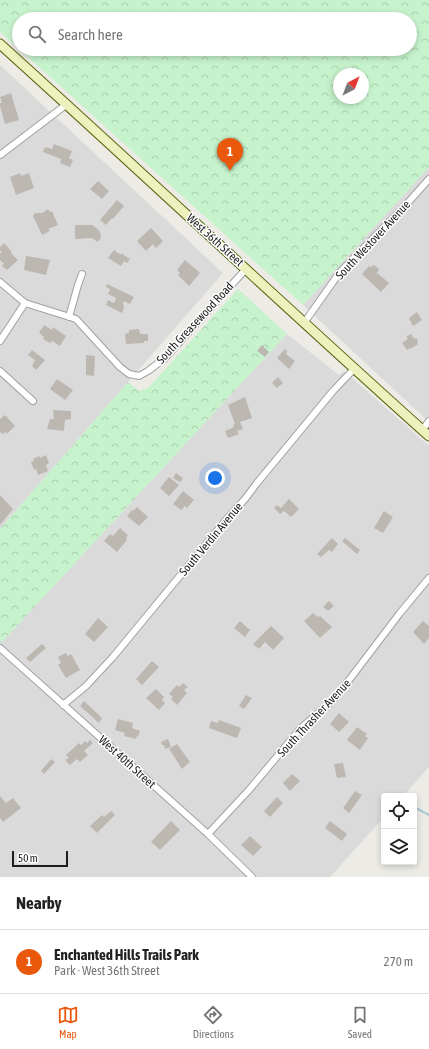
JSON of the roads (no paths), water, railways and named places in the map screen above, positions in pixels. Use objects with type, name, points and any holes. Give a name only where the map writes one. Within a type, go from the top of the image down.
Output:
[{"type":"street","name":"West 36th Street","points":[[0,44],[12,55]]},
{"type":"street","name":"West 36th Street","points":[[13,56],[426,433]]},
{"type":"street","points":[[0,154],[67,104]]},
{"type":"street","name":"South Westover Avenue","points":[[304,323],[340,272],[405,206],[429,179]]},
{"type":"street","name":"South Greasewood Road","points":[[69,317],[76,319],[120,367],[129,374],[139,376],[165,358],[246,268]]},
{"type":"street","points":[[0,282],[25,303],[69,317],[82,274]]},
{"type":"street","points":[[0,341],[25,303]]},
{"type":"street","name":"South Verdin Avenue","points":[[63,705],[90,682],[113,657],[245,499],[256,483],[354,368]]},
{"type":"street","points":[[0,371],[33,401]]},
{"type":"street","points":[[426,433],[429,421]]},
{"type":"street","name":"South Thrasher Avenue","points":[[208,834],[249,790],[301,728],[331,702],[429,578]]},
{"type":"street","name":"West 40th Street","points":[[0,648],[208,834],[252,877]]},
{"type":"waterway","points":[[417,809],[429,815]]},
{"type":"place","name":"Enchanted Hills Trails Park","points":[[230,171]]}]
